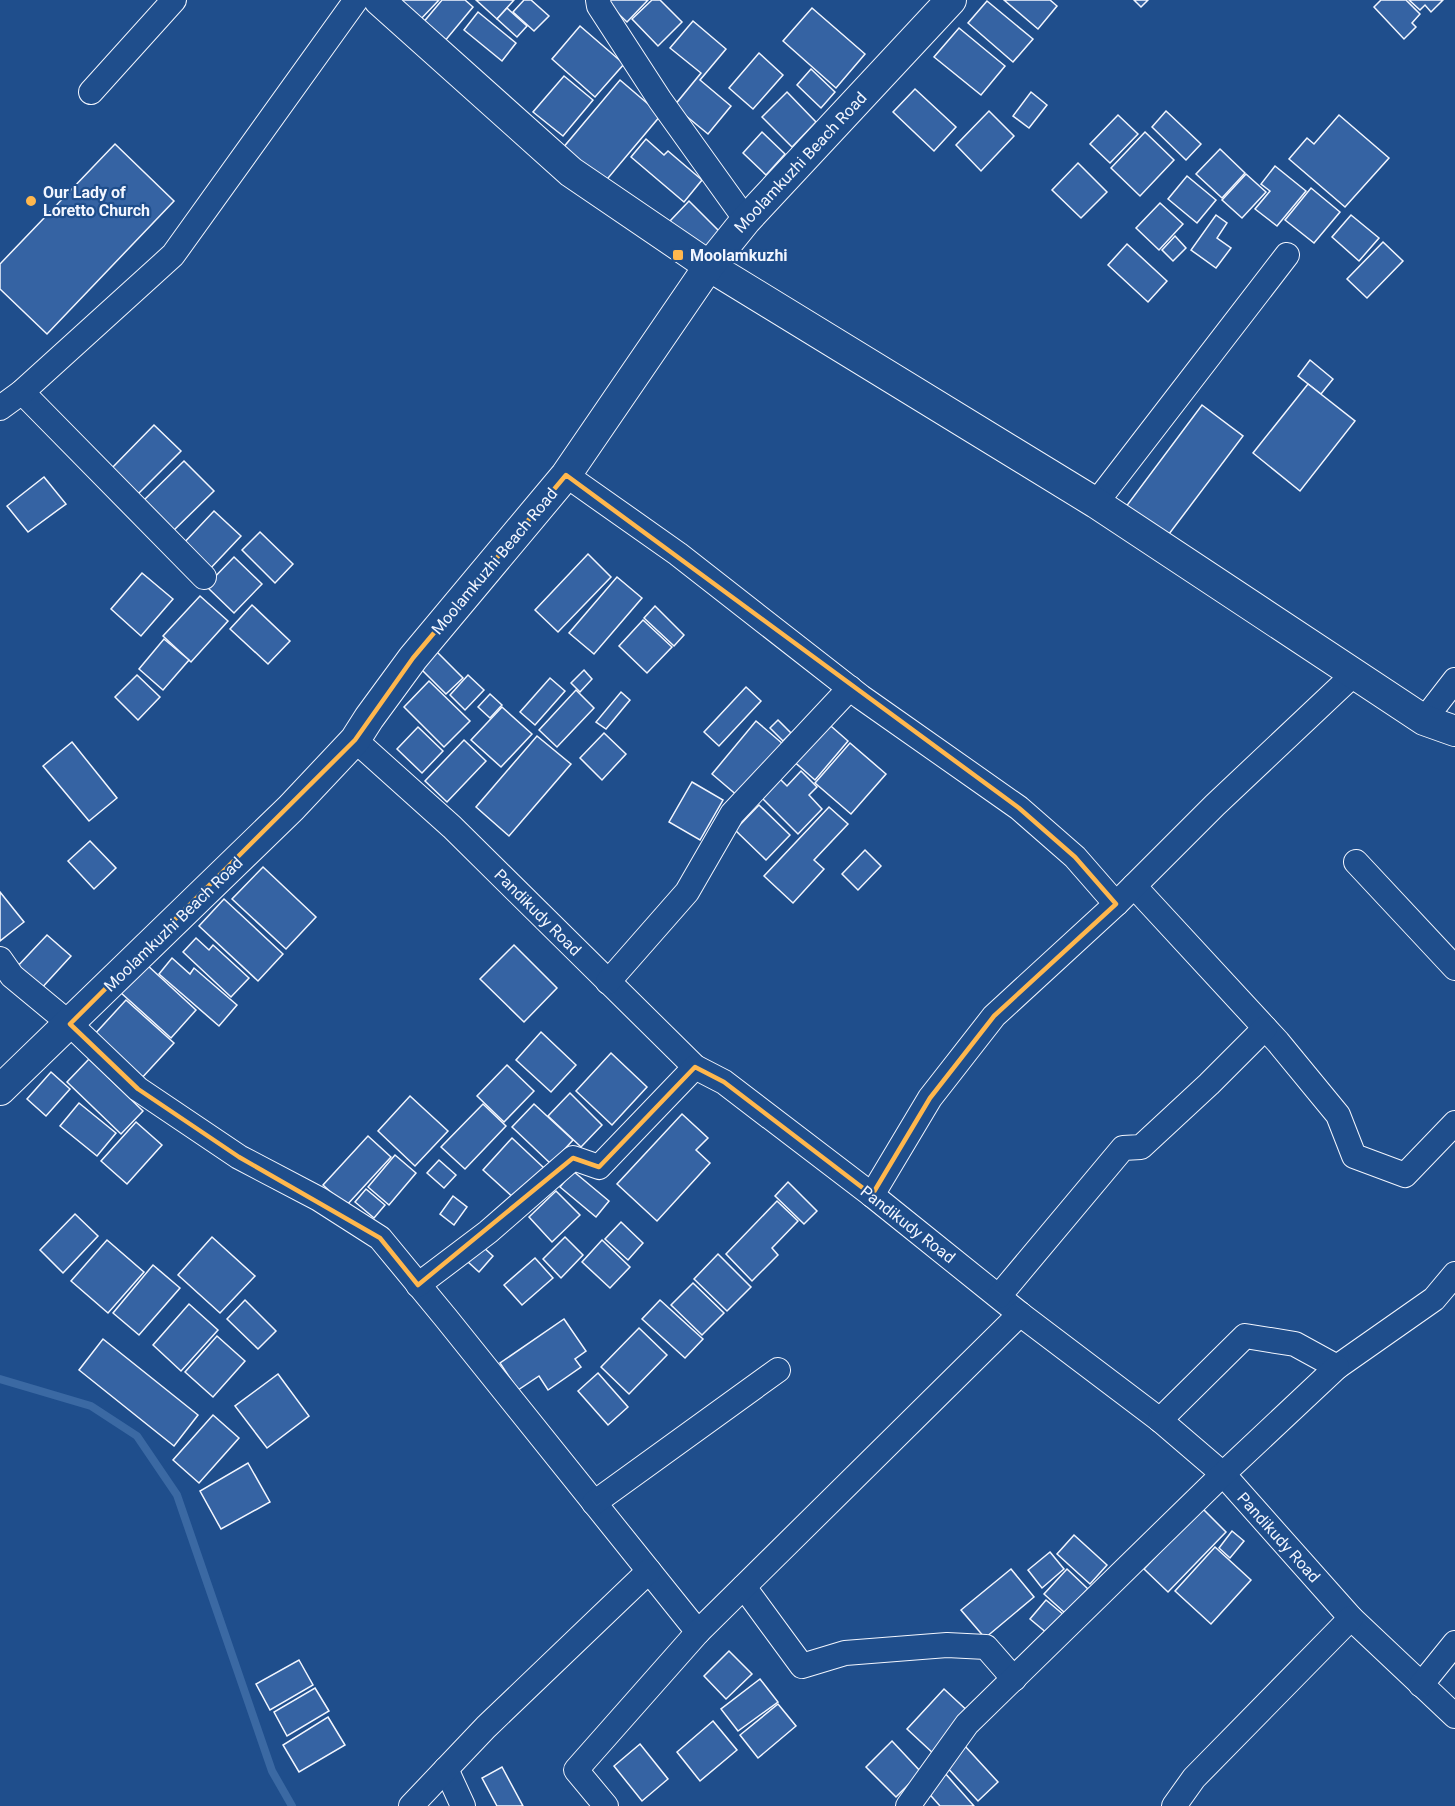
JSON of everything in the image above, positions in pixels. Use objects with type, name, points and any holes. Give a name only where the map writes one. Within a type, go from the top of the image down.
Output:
[{"type":"street","points":[[91,92],[174,0]]},
{"type":"street","points":[[0,408],[22,392],[173,255],[356,0]]},
{"type":"street","points":[[379,0],[571,172],[709,266],[1096,503],[1424,720],[1455,731]]},
{"type":"street","points":[[598,0],[599,6],[660,100],[746,220]]},
{"type":"street","name":"Moolamkuzhi Beach Road","points":[[0,1090],[291,808],[355,740],[413,658],[566,475],[709,266],[746,220],[951,0]]},
{"type":"street","points":[[1096,503],[1287,255]]},
{"type":"street","points":[[22,392],[204,577]]},
{"type":"street","points":[[566,475],[678,554],[850,688],[1019,808],[1075,856],[1116,904]]},
{"type":"street","points":[[872,1195],[930,1098],[994,1016],[1116,904],[1215,805],[1354,674]]},
{"type":"street","points":[[1424,720],[1455,680]]},
{"type":"street","points":[[608,982],[687,892],[732,814],[850,688]]},
{"type":"street","name":"Pandikudy Road","points":[[355,740],[452,827],[695,1067],[724,1082],[872,1195],[1020,1314],[1160,1420],[1223,1474],[1351,1618],[1455,1716]]},
{"type":"street","points":[[1356,862],[1455,968]]},
{"type":"street","points":[[1134,886],[1265,1028],[1338,1115],[1354,1156],[1405,1175],[1455,1123]]},
{"type":"street","points":[[0,959],[12,976],[70,1024],[138,1089],[239,1157],[318,1199],[380,1238],[698,1632]]},
{"type":"street","points":[[999,1296],[1124,1148],[1141,1147],[1265,1028]]},
{"type":"street","points":[[418,1285],[488,1232],[573,1158],[599,1167],[695,1067]]},
{"type":"street","points":[[908,1806],[967,1725],[1223,1474],[1337,1367],[1434,1299],[1455,1274]]},
{"type":"street","points":[[606,1806],[576,1770],[698,1632],[1020,1314]]},
{"type":"street","points":[[1160,1420],[1245,1336],[1294,1344],[1337,1367]]},
{"type":"street","points":[[594,1503],[778,1370]]},
{"type":"street","points":[[411,1806],[486,1727],[649,1571]]},
{"type":"street","points":[[744,1587],[802,1666],[844,1653],[947,1645],[986,1647],[1014,1679]]},
{"type":"street","points":[[1174,1806],[1194,1778],[1351,1618]]},
{"type":"street","points":[[1421,1685],[1455,1642]]},
{"type":"street","points":[[446,1769],[463,1806]]},
{"type":"highlighted area","points":[[566,475],[1019,808],[1075,857],[1116,904],[994,1016],[930,1098],[872,1195],[724,1082],[695,1067],[599,1167],[573,1158],[418,1285],[380,1238],[239,1157],[138,1089],[70,1024],[355,740],[413,658]]},
{"type":"building","points":[[397,0],[439,0],[419,21]]},
{"type":"building","points":[[442,0],[465,0],[473,7],[444,42],[422,24]]},
{"type":"building","points":[[476,0],[514,0],[497,19]]},
{"type":"building","points":[[524,0],[531,0],[549,16],[534,31],[513,12]]},
{"type":"building","points":[[604,0],[648,0],[627,22]]},
{"type":"building","points":[[652,0],[660,0],[682,22],[658,46],[632,19]]},
{"type":"building","points":[[1004,0],[1050,0],[1057,6],[1038,29]]},
{"type":"building","points":[[1134,0],[1148,0],[1141,7]]},
{"type":"building","points":[[1381,0],[1406,0],[1420,14],[1412,23],[1416,27],[1404,39],[1374,7]]},
{"type":"building","points":[[1409,0],[1443,0],[1431,12],[1425,5],[1420,10]]},
{"type":"building","points":[[987,1],[1033,39],[1013,62],[968,23]]},
{"type":"building","points":[[507,8],[527,26],[517,37],[497,19]]},
{"type":"building","points":[[812,8],[865,54],[836,88],[783,41]]},
{"type":"building","points":[[478,12],[516,43],[502,61],[464,30]]},
{"type":"building","points":[[693,21],[726,49],[700,80],[731,106],[708,134],[674,106],[701,73],[670,48]]},
{"type":"building","points":[[580,26],[624,64],[595,97],[552,59]]},
{"type":"building","points":[[959,28],[1005,66],[981,95],[934,57]]},
{"type":"building","points":[[759,53],[783,75],[753,109],[729,88]]},
{"type":"building","points":[[811,69],[835,92],[821,108],[797,85]]},
{"type":"building","points":[[564,76],[593,100],[563,136],[533,112]]},
{"type":"building","points":[[620,80],[661,115],[603,184],[562,149]]},
{"type":"building","points":[[915,89],[956,127],[934,151],[893,112]]},
{"type":"building","points":[[787,92],[816,122],[792,147],[762,117]]},
{"type":"building","points":[[1031,92],[1047,105],[1029,128],[1013,116]]},
{"type":"building","points":[[989,111],[1014,136],[981,171],[956,145]]},
{"type":"building","points":[[1166,111],[1201,144],[1186,160],[1152,127]]},
{"type":"building","points":[[1118,115],[1138,134],[1110,163],[1090,144]]},
{"type":"building","points":[[1339,115],[1389,158],[1345,207],[1289,159],[1307,138],[1314,144]]},
{"type":"building","points":[[762,132],[785,154],[766,175],[743,153]]},
{"type":"building","points":[[1145,132],[1174,160],[1140,196],[1111,168]]},
{"type":"building","points":[[646,139],[664,155],[668,151],[702,180],[684,202],[631,157]]},
{"type":"building","points":[[115,144],[174,201],[47,334],[0,289],[0,264]]},
{"type":"building","points":[[1220,149],[1245,173],[1222,198],[1196,174]]},
{"type":"building","points":[[1078,163],[1107,192],[1081,218],[1052,190]]},
{"type":"building","points":[[1275,166],[1306,191],[1277,226],[1255,209],[1270,191],[1261,184]]},
{"type":"building","points":[[1246,174],[1266,192],[1242,218],[1222,200]]},
{"type":"building","points":[[1187,176],[1216,200],[1197,223],[1168,199]]},
{"type":"building","points":[[1311,188],[1340,212],[1314,243],[1285,220]]},
{"type":"building","points":[[689,201],[723,235],[704,254],[670,221]]},
{"type":"building","points":[[1160,203],[1183,224],[1159,250],[1136,228]]},
{"type":"building","points":[[1216,215],[1227,223],[1217,238],[1231,248],[1216,268],[1191,250]]},
{"type":"building","points":[[1351,215],[1379,238],[1359,261],[1332,237]]},
{"type":"building","points":[[1175,236],[1186,248],[1173,261],[1162,250]]},
{"type":"building","points":[[1383,242],[1403,261],[1367,298],[1347,279]]},
{"type":"building","points":[[1127,244],[1167,281],[1148,302],[1108,265]]},
{"type":"building","points":[[1310,360],[1333,379],[1321,394],[1298,376]]},
{"type":"building","points":[[1308,384],[1355,421],[1300,491],[1253,453]]},
{"type":"building","points":[[1202,405],[1243,436],[1166,538],[1125,508]]},
{"type":"building","points":[[154,425],[181,451],[136,496],[110,470]]},
{"type":"building","points":[[184,461],[214,491],[172,532],[142,502]]},
{"type":"building","points":[[44,477],[66,504],[28,532],[7,506]]},
{"type":"building","points":[[214,511],[241,536],[208,571],[181,546]]},
{"type":"building","points":[[260,532],[293,564],[275,583],[242,550]]},
{"type":"building","points":[[588,554],[611,577],[558,632],[535,610]]},
{"type":"building","points":[[234,557],[262,584],[234,613],[206,586]]},
{"type":"building","points":[[142,573],[173,599],[141,636],[111,609]]},
{"type":"building","points":[[617,577],[642,598],[594,654],[569,633]]},
{"type":"building","points":[[200,596],[228,621],[191,662],[163,636]]},
{"type":"building","points":[[252,605],[290,641],[268,664],[230,629]]},
{"type":"building","points":[[655,606],[684,635],[674,646],[644,618]]},
{"type":"building","points":[[643,620],[672,647],[647,673],[619,646]]},
{"type":"building","points":[[164,639],[189,660],[163,690],[139,669]]},
{"type":"building","points":[[437,652],[463,678],[446,694],[421,669]]},
{"type":"building","points":[[584,670],[592,679],[580,692],[571,683]]},
{"type":"building","points":[[137,675],[160,697],[138,720],[115,697]]},
{"type":"building","points":[[468,675],[484,690],[465,710],[450,695]]},
{"type":"building","points":[[550,678],[565,691],[535,725],[520,712]]},
{"type":"building","points":[[429,681],[470,721],[444,747],[404,707]]},
{"type":"building","points":[[746,687],[761,701],[719,746],[704,732]]},
{"type":"building","points":[[576,690],[594,708],[557,747],[539,730]]},
{"type":"building","points":[[621,692],[630,700],[606,729],[596,722]]},
{"type":"building","points":[[490,694],[502,705],[490,718],[478,707]]},
{"type":"building","points":[[502,707],[532,734],[501,767],[471,740]]},
{"type":"building","points":[[778,720],[791,733],[783,741],[770,728]]},
{"type":"building","points":[[824,720],[848,741],[815,780],[791,759]]},
{"type":"building","points":[[756,721],[783,744],[739,797],[712,774]]},
{"type":"building","points":[[418,727],[443,751],[422,773],[397,749]]},
{"type":"building","points":[[604,733],[626,754],[602,780],[580,758]]},
{"type":"building","points":[[537,736],[571,764],[509,836],[476,807]]},
{"type":"building","points":[[464,740],[486,761],[447,802],[425,781]]},
{"type":"building","points":[[72,742],[117,798],[89,821],[43,766]]},
{"type":"building","points":[[850,743],[886,774],[851,814],[815,783]]},
{"type":"building","points":[[801,771],[817,787],[809,795],[822,809],[798,834],[762,798],[780,779],[787,786]]},
{"type":"building","points":[[692,782],[723,800],[700,840],[669,822]]},
{"type":"building","points":[[759,805],[790,835],[766,860],[735,830]]},
{"type":"building","points":[[829,807],[848,824],[814,860],[824,869],[793,903],[764,876]]},
{"type":"building","points":[[90,841],[116,868],[94,889],[68,861]]},
{"type":"building","points":[[865,850],[881,866],[858,890],[842,874]]},
{"type":"building","points":[[263,867],[316,917],[286,949],[232,899]]},
{"type":"building","points":[[0,892],[24,922],[0,941]]},
{"type":"building","points":[[224,899],[283,954],[258,981],[199,926]]},
{"type":"building","points":[[47,935],[71,956],[39,991],[15,969]]},
{"type":"building","points":[[196,938],[209,950],[213,945],[249,978],[231,997],[183,952]]},
{"type":"building","points":[[514,945],[557,988],[524,1022],[480,979]]},
{"type":"building","points":[[172,958],[190,974],[194,968],[237,1005],[219,1026],[159,974]]},
{"type":"building","points":[[146,964],[196,1010],[171,1038],[120,992]]},
{"type":"building","points":[[126,1000],[174,1043],[140,1080],[93,1036]]},
{"type":"building","points":[[541,1032],[576,1065],[551,1092],[516,1060]]},
{"type":"building","points":[[611,1053],[647,1087],[612,1125],[576,1091]]},
{"type":"building","points":[[89,1059],[143,1111],[121,1134],[67,1082]]},
{"type":"building","points":[[507,1065],[534,1091],[504,1122],[477,1096]]},
{"type":"building","points":[[51,1072],[70,1089],[46,1116],[27,1099]]},
{"type":"building","points":[[570,1093],[602,1125],[581,1147],[548,1116]]},
{"type":"building","points":[[410,1096],[448,1131],[415,1166],[378,1131]]},
{"type":"building","points":[[79,1103],[116,1133],[97,1156],[60,1126]]},
{"type":"building","points":[[483,1104],[506,1126],[465,1169],[441,1147]]},
{"type":"building","points":[[534,1104],[573,1140],[551,1164],[512,1127]]},
{"type":"building","points":[[682,1114],[708,1138],[696,1150],[710,1163],[657,1221],[617,1184]]},
{"type":"building","points":[[136,1122],[162,1145],[127,1184],[101,1161]]},
{"type":"building","points":[[368,1136],[391,1157],[346,1206],[323,1185]]},
{"type":"building","points":[[512,1138],[544,1168],[515,1199],[483,1170]]},
{"type":"building","points":[[395,1155],[416,1173],[389,1205],[368,1187]]},
{"type":"building","points":[[439,1160],[456,1175],[444,1188],[427,1173]]},
{"type":"building","points":[[573,1171],[609,1201],[596,1217],[560,1187]]},
{"type":"building","points":[[788,1182],[817,1211],[804,1224],[775,1196]]},
{"type":"building","points":[[366,1189],[385,1205],[374,1218],[355,1202]]},
{"type":"building","points":[[556,1191],[580,1215],[552,1242],[529,1217]]},
{"type":"building","points":[[453,1196],[467,1207],[454,1225],[440,1214]]},
{"type":"building","points":[[777,1201],[798,1221],[772,1248],[778,1255],[752,1281],[726,1254]]},
{"type":"building","points":[[75,1214],[98,1236],[63,1273],[40,1250]]},
{"type":"building","points":[[621,1222],[643,1243],[628,1260],[605,1239]]},
{"type":"building","points":[[212,1237],[255,1276],[220,1313],[178,1275]]},
{"type":"building","points":[[565,1237],[583,1255],[561,1278],[543,1259]]},
{"type":"building","points":[[107,1240],[144,1272],[108,1313],[71,1281]]},
{"type":"building","points":[[602,1240],[630,1267],[610,1288],[582,1262]]},
{"type":"building","points":[[482,1246],[493,1256],[479,1272],[468,1262]]},
{"type":"building","points":[[718,1254],[751,1287],[727,1311],[694,1279]]},
{"type":"building","points":[[535,1258],[553,1278],[522,1305],[504,1285]]},
{"type":"building","points":[[153,1265],[180,1288],[139,1335],[113,1313]]},
{"type":"building","points":[[693,1283],[724,1313],[702,1335],[671,1305]]},
{"type":"building","points":[[245,1300],[276,1331],[258,1349],[227,1319]]},
{"type":"building","points":[[660,1300],[703,1339],[685,1358],[642,1319]]},
{"type":"building","points":[[189,1304],[218,1330],[181,1371],[153,1345]]},
{"type":"building","points":[[564,1319],[586,1351],[575,1359],[581,1367],[548,1390],[539,1376],[518,1390],[500,1363]]},
{"type":"building","points":[[639,1328],[667,1355],[629,1394],[601,1367]]},
{"type":"building","points":[[217,1336],[245,1361],[213,1397],[185,1372]]},
{"type":"building","points":[[103,1339],[198,1415],[174,1446],[79,1370]]},
{"type":"building","points":[[598,1373],[628,1407],[608,1425],[578,1391]]},
{"type":"building","points":[[278,1374],[309,1416],[267,1448],[235,1406]]},
{"type":"building","points":[[213,1415],[239,1438],[199,1483],[173,1460]]},
{"type":"building","points":[[248,1463],[270,1502],[221,1529],[200,1491]]},
{"type":"building","points":[[1202,1508],[1226,1532],[1168,1592],[1144,1569]]},
{"type":"building","points":[[1232,1531],[1244,1541],[1230,1558],[1219,1548]]},
{"type":"building","points":[[1074,1535],[1107,1565],[1090,1584],[1057,1554]]},
{"type":"building","points":[[1215,1547],[1251,1580],[1211,1624],[1175,1591]]},
{"type":"building","points":[[1050,1552],[1064,1569],[1042,1588],[1028,1570]]},
{"type":"building","points":[[1011,1569],[1034,1597],[985,1638],[961,1610]]},
{"type":"building","points":[[1067,1569],[1088,1589],[1065,1613],[1044,1594]]},
{"type":"building","points":[[1046,1600],[1064,1615],[1048,1634],[1030,1619]]},
{"type":"building","points":[[729,1651],[752,1674],[726,1699],[704,1676]]},
{"type":"building","points":[[299,1660],[313,1685],[270,1710],[256,1684]]},
{"type":"building","points":[[760,1679],[778,1702],[738,1731],[721,1709]]},
{"type":"building","points":[[315,1688],[329,1711],[287,1736],[274,1712]]},
{"type":"building","points":[[944,1689],[972,1715],[935,1755],[907,1729]]},
{"type":"building","points":[[778,1704],[796,1726],[758,1758],[740,1735]]},
{"type":"building","points":[[328,1717],[345,1745],[299,1772],[283,1745]]},
{"type":"building","points":[[713,1721],[737,1750],[700,1781],[677,1752]]},
{"type":"building","points":[[892,1741],[921,1772],[896,1797],[866,1767]]},
{"type":"building","points":[[640,1744],[668,1779],[642,1801],[614,1766]]},
{"type":"building","points":[[964,1745],[998,1782],[978,1801],[944,1764]]},
{"type":"building","points":[[502,1767],[523,1806],[497,1806],[482,1778]]},
{"type":"building","points":[[944,1772],[974,1806],[940,1806],[925,1789]]},
{"type":"waterway","points":[[0,1379],[91,1406],[137,1436],[177,1495],[272,1771],[292,1806]]},
{"type":"place","name":"Our Lady of Loretto Church","points":[[31,201]]},
{"type":"place","name":"Moolamkuzhi","points":[[678,255]]}]
